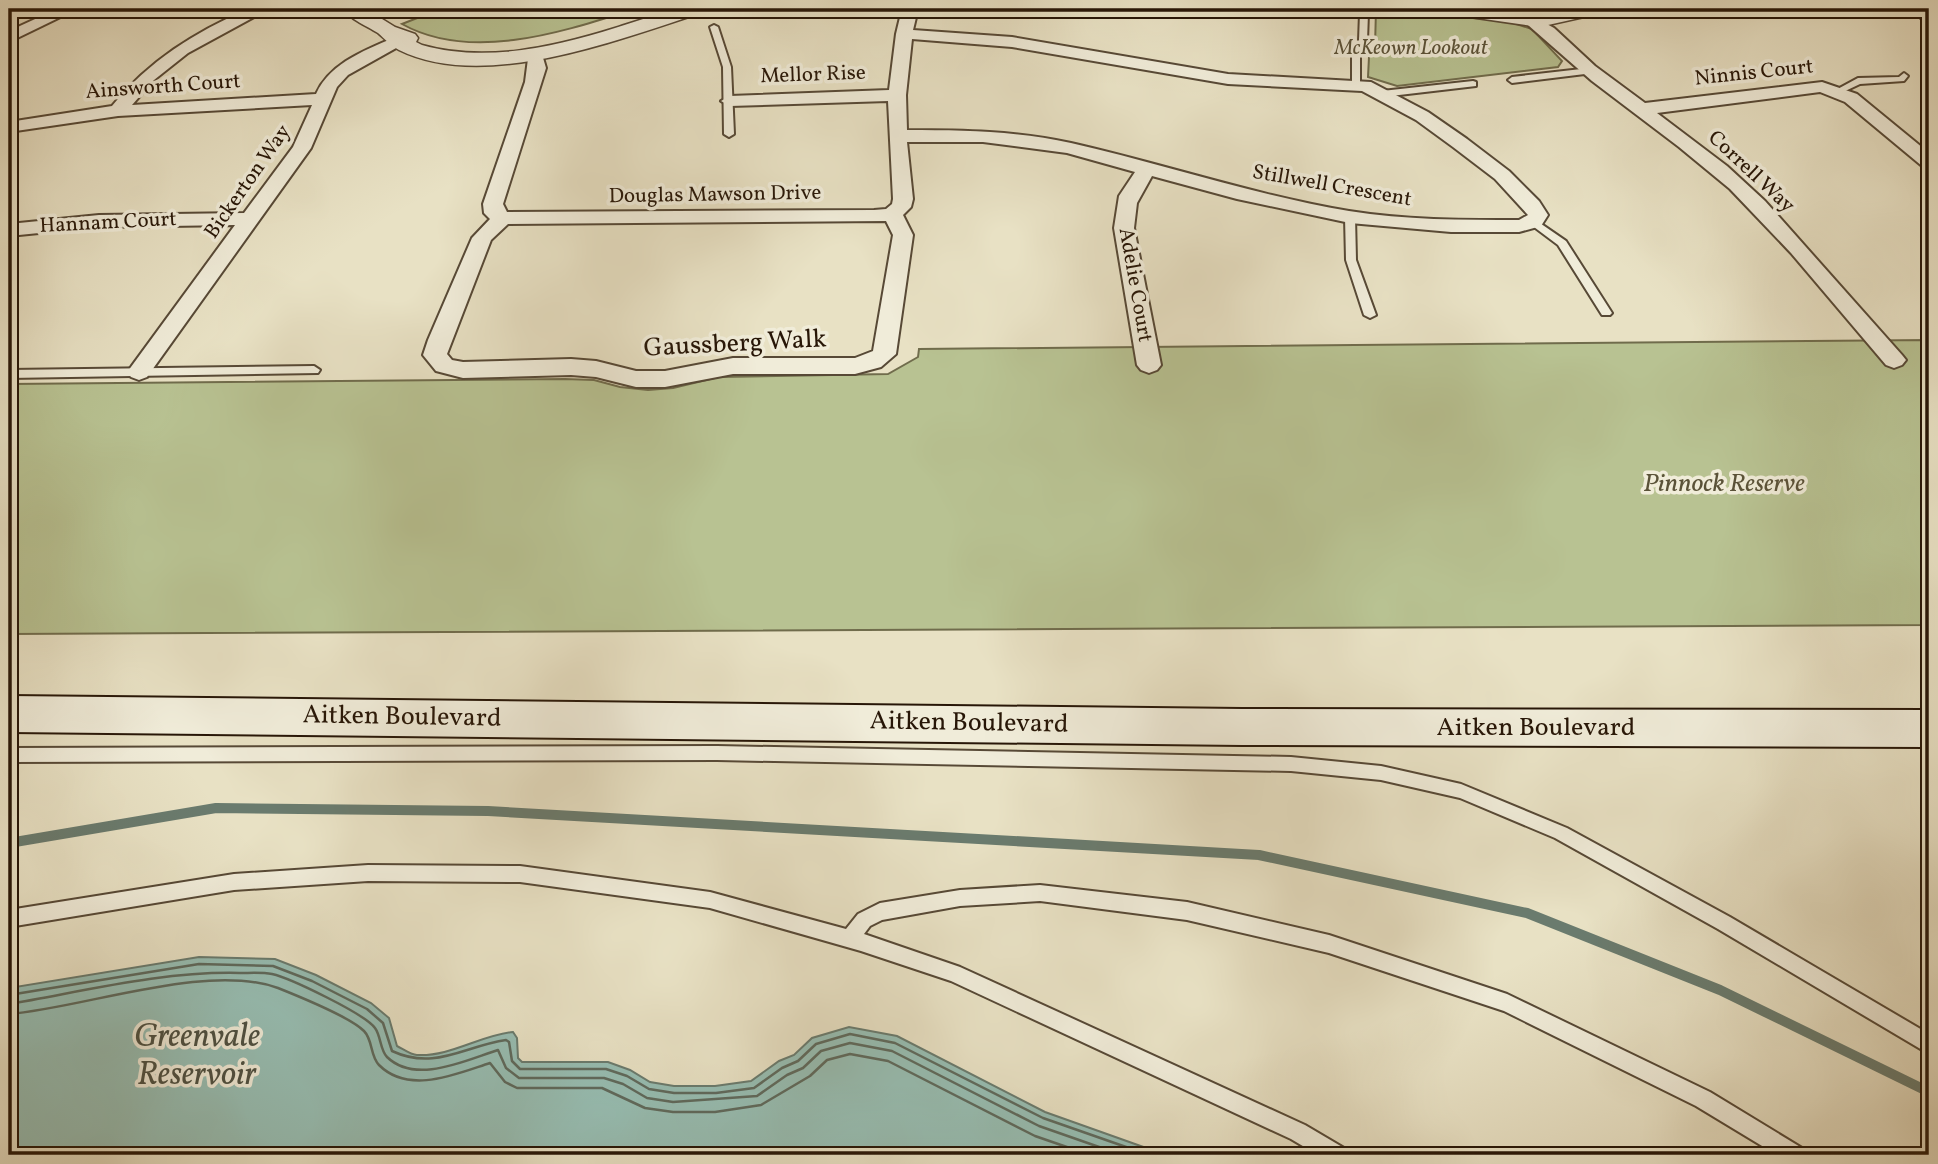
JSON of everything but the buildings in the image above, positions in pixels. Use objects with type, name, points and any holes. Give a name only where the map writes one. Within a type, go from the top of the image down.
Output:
[{"type":"main road","points":[[1923,9],[1929,13]]},
{"type":"main road","name":"Aitken Boulevard","points":[[9,714],[1242,727],[1929,729]]},
{"type":"street","points":[[9,37],[69,9]]},
{"type":"street","points":[[118,110],[152,71],[178,51],[207,33],[261,9]]},
{"type":"street","points":[[353,9],[397,37],[444,56],[472,58],[535,55],[596,40],[694,9]]},
{"type":"street","points":[[397,37],[445,46],[474,48],[538,43],[658,9]]},
{"type":"street","points":[[891,214],[901,207],[904,199],[897,95],[904,34],[910,9]]},
{"type":"street","points":[[1461,9],[1499,9]]},
{"type":"street","points":[[1461,9],[1554,21],[1595,9]]},
{"type":"street","points":[[1914,9],[1929,20]]},
{"type":"street","name":"Correll Way","points":[[1554,21],[1590,71],[1643,109],[1738,187],[1783,232],[1894,360]]},
{"type":"street","points":[[904,34],[1012,42],[1228,79],[1279,84],[1356,84],[1382,94],[1422,117],[1502,175],[1532,205],[1538,215],[1534,222]]},
{"type":"street","name":"Bickerton Way","points":[[139,372],[302,148],[329,85],[342,71],[397,37]]},
{"type":"street","points":[[503,218],[494,213],[493,204],[534,82],[537,68],[535,55]]},
{"type":"street","name":"Ninnis Court","points":[[1643,109],[1822,87],[1838,91],[1889,127],[1929,162]]},
{"type":"street","name":"Mellor Rise","points":[[730,101],[897,95]]},
{"type":"street","name":"Ainsworth Court","points":[[9,127],[118,110],[322,99]]},
{"type":"street","name":"Stillwell Crescent","points":[[899,136],[969,136],[1028,141],[1082,151],[1292,206],[1350,217],[1451,226],[1519,226],[1534,222]]},
{"type":"street","name":"Adelie Court","points":[[1148,169],[1135,184],[1124,205],[1124,228],[1149,365]]},
{"type":"street","name":"Gaussberg Walk","points":[[503,218],[482,238],[439,340],[435,355],[444,366],[463,370],[571,367],[596,369],[636,379],[665,379],[733,366],[855,366],[873,362],[884,354],[903,235],[900,225],[891,214]]},
{"type":"street","name":"Douglas Mawson Drive","points":[[503,218],[891,214]]},
{"type":"street","name":"Hannam Court","points":[[9,230],[48,224],[103,221],[250,219]]},
{"type":"lane","points":[[1356,84],[1356,57],[1363,41],[1364,13]]},
{"type":"lane","name":"Mellor Rise","points":[[714,27],[727,67],[729,134]]},
{"type":"lane","points":[[1512,80],[1590,71]]},
{"type":"lane","points":[[1838,91],[1857,82],[1901,79],[1905,76]]},
{"type":"lane","points":[[1382,94],[1473,84]]},
{"type":"lane","points":[[1350,217],[1351,260],[1370,315]]},
{"type":"lane","points":[[1534,222],[1562,243],[1606,313]]},
{"type":"lane","points":[[9,374],[313,370]]},
{"type":"lane","points":[[9,755],[730,754],[1291,764],[1381,773],[1461,791],[1561,833],[1724,923],[1929,1045]]},
{"type":"lane","points":[[9,919],[234,882],[368,873],[520,874],[710,900],[850,939],[954,973],[1298,1132],[1337,1155]]},
{"type":"lane","points":[[850,939],[864,920],[880,912],[960,898],[1040,893],[1187,911],[1329,944],[1507,1003],[1703,1099],[1795,1155]]},
{"type":"green space","points":[[440,9],[635,9],[549,34],[488,42],[458,41],[429,35],[402,24]]},
{"type":"green space","name":"McKeown Lookout","points":[[1376,9],[1507,21],[1532,29],[1562,61],[1558,67],[1397,86],[1368,77],[1369,57],[1375,47]]},
{"type":"green space","name":"Pinnock Reserve","points":[[1929,340],[1929,625],[9,634],[9,384],[565,379],[594,380],[620,387],[648,390],[673,388],[719,377],[888,374],[918,357],[919,349]]},
{"type":"water","name":"Greenvale Reservoir","points":[[199,957],[275,959],[316,975],[371,1003],[389,1018],[397,1046],[415,1055],[441,1053],[513,1032],[517,1038],[518,1058],[522,1062],[608,1062],[630,1070],[650,1082],[674,1086],[715,1086],[751,1081],[779,1061],[794,1055],[812,1038],[849,1027],[897,1036],[1045,1112],[1166,1155],[9,1155],[9,988]]},
{"type":"waterway","points":[[9,843],[216,808],[488,811],[1259,855],[1527,913],[1720,990],[1929,1092]]}]
